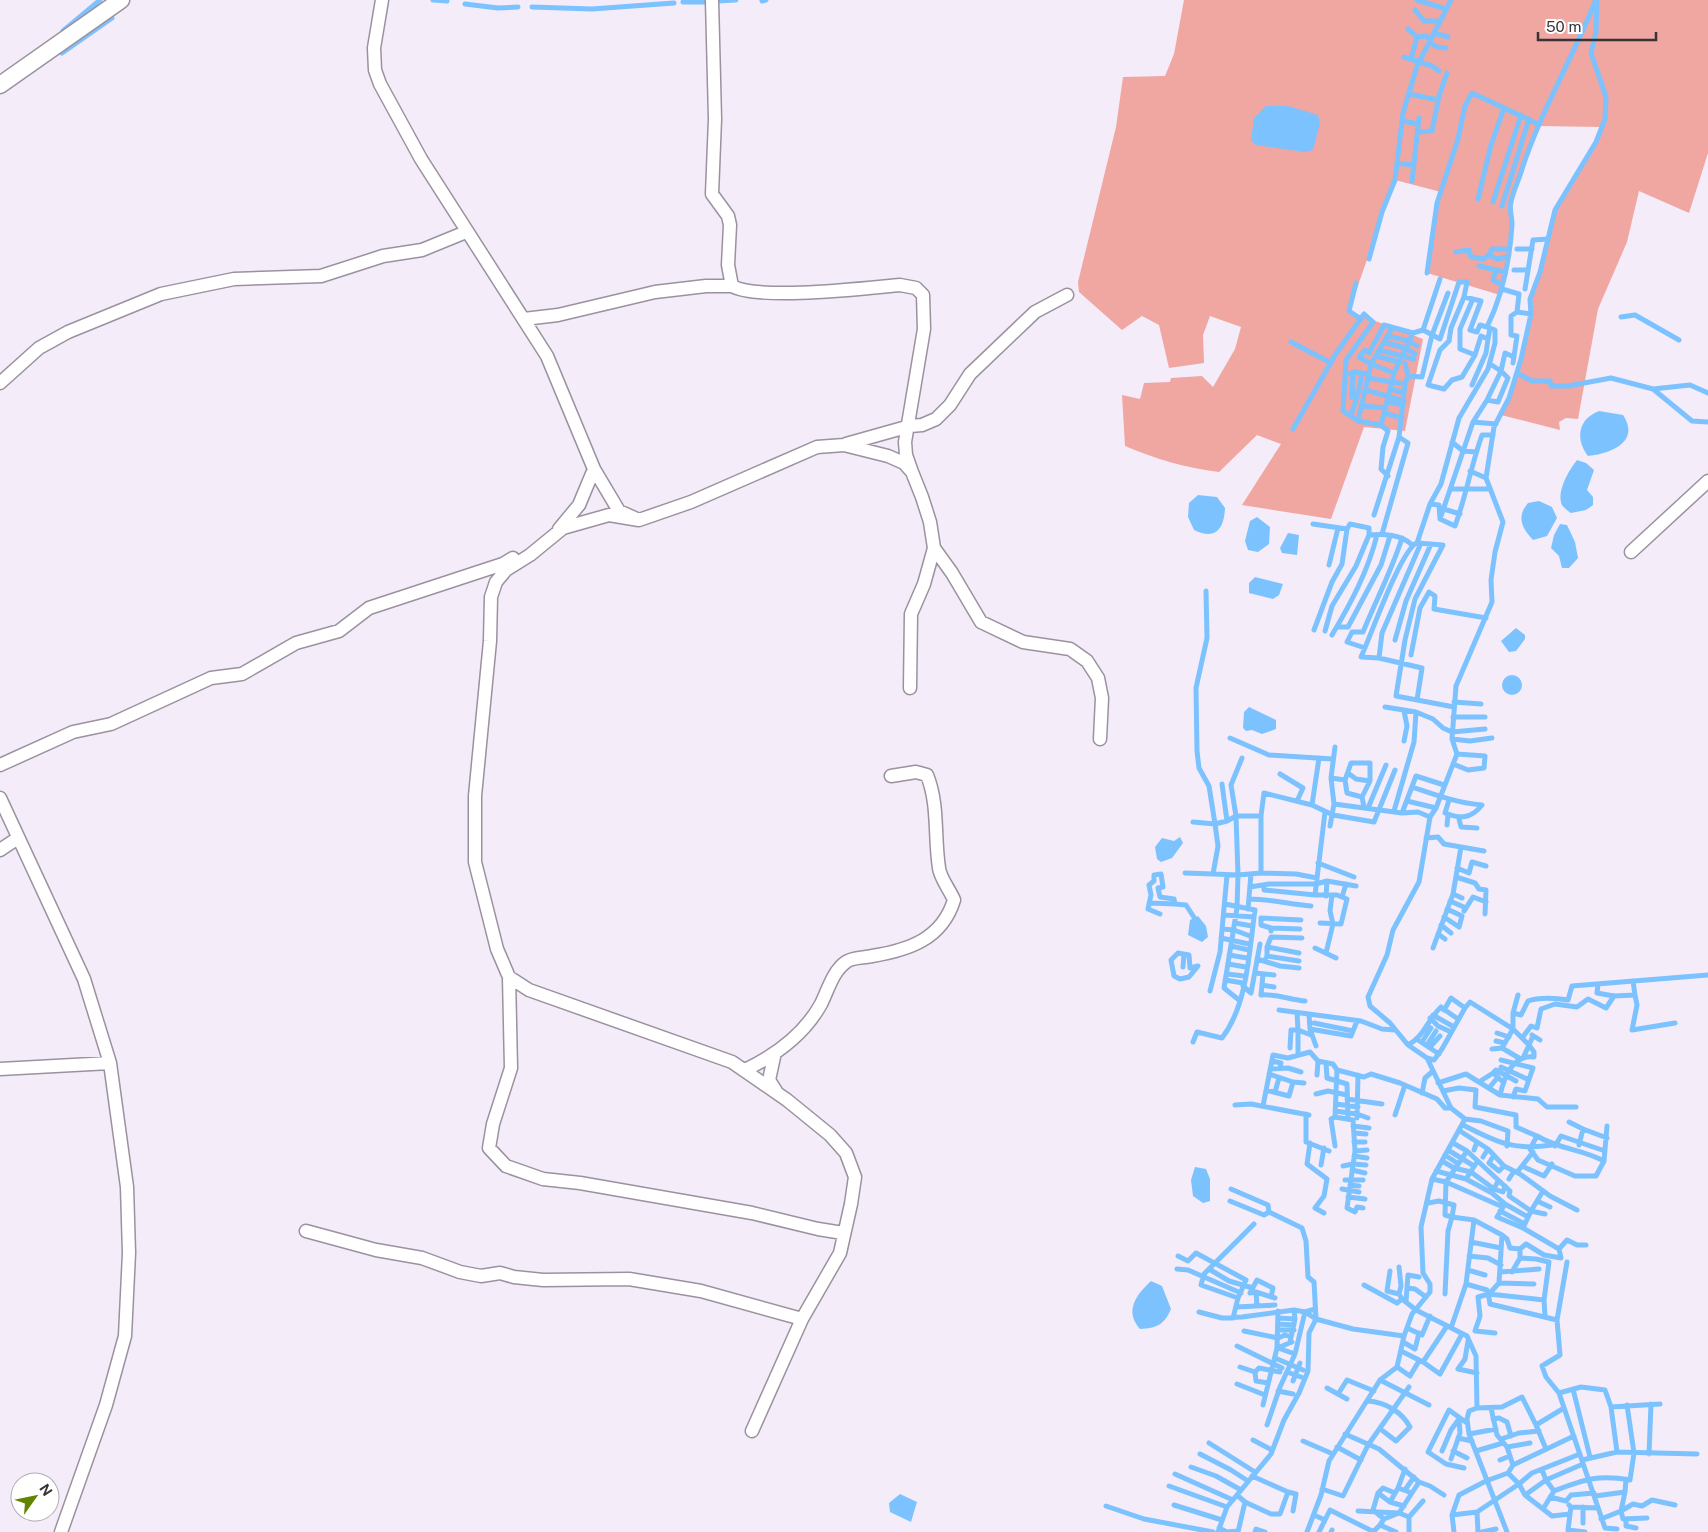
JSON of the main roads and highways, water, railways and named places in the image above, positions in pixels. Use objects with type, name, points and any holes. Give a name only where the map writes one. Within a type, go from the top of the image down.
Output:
[{"type":"water","points":[[1266,106],[1288,106],[1318,115],[1320,123],[1313,150],[1304,152],[1256,145],[1251,140],[1254,118]]},
{"type":"water","points":[[1599,411],[1623,415],[1628,424],[1628,433],[1626,439],[1620,445],[1605,453],[1588,456],[1581,443],[1581,430],[1587,419]]},
{"type":"water","points":[[1577,460],[1586,463],[1594,470],[1587,490],[1593,497],[1593,505],[1586,510],[1571,513],[1562,505],[1561,494],[1567,475]]},
{"type":"water","points":[[1198,495],[1217,497],[1225,508],[1223,522],[1217,531],[1213,533],[1201,533],[1194,530],[1188,517],[1189,503]]},
{"type":"water","points":[[1539,501],[1552,507],[1557,518],[1547,536],[1533,540],[1523,527],[1521,518],[1524,508],[1528,503]]},
{"type":"water","points":[[1257,517],[1270,527],[1269,544],[1258,552],[1248,550],[1245,541],[1250,521]]},
{"type":"water","points":[[1560,524],[1567,525],[1575,542],[1578,558],[1569,568],[1562,568],[1559,556],[1551,548],[1554,535]]},
{"type":"water","points":[[1288,533],[1299,535],[1297,555],[1282,553],[1280,548]]},
{"type":"water","points":[[1255,577],[1283,584],[1279,595],[1273,599],[1249,593],[1249,583]]},
{"type":"water","points":[[1516,628],[1525,635],[1525,639],[1516,651],[1509,652],[1501,641]]},
{"type":"water","points":[[1512,675],[1519,678],[1522,685],[1519,692],[1512,695],[1505,692],[1502,685],[1505,678]]},
{"type":"water","points":[[1249,707],[1276,720],[1276,729],[1262,734],[1252,730],[1246,731],[1243,728],[1244,712]]},
{"type":"water","points":[[1180,837],[1183,843],[1172,858],[1161,862],[1157,859],[1155,847],[1162,838],[1174,841]]},
{"type":"water","points":[[1198,916],[1206,926],[1208,937],[1202,942],[1188,935],[1190,920]]},
{"type":"water","points":[[1195,1167],[1206,1169],[1210,1179],[1210,1201],[1203,1203],[1193,1196],[1191,1180]]},
{"type":"water","points":[[1151,1281],[1162,1286],[1171,1309],[1166,1319],[1159,1325],[1140,1329],[1135,1322],[1132,1310],[1137,1298]]},
{"type":"water","points":[[900,1494],[917,1502],[911,1522],[890,1512],[889,1503]]},
{"type":"waterway","points":[[63,31],[100,0]]},
{"type":"waterway","points":[[433,0],[447,1]]},
{"type":"waterway","points":[[718,1],[736,0]]},
{"type":"waterway","points":[[762,1],[766,0]]},
{"type":"waterway","points":[[1417,0],[1446,9]]},
{"type":"waterway","points":[[1369,259],[1382,212],[1395,180],[1403,113],[1417,66],[1451,0]]},
{"type":"waterway","points":[[1307,1532],[1321,1495],[1329,1461],[1380,1380],[1397,1367],[1404,1336],[1412,1314],[1430,1292],[1430,1284],[1423,1273],[1421,1227],[1432,1179],[1465,1119],[1451,1108],[1427,1058],[1408,1045],[1390,1023],[1370,1006],[1368,997],[1387,955],[1393,930],[1419,882],[1430,817],[1436,808],[1457,754],[1452,739],[1456,686],[1492,602],[1491,580],[1495,552],[1503,522],[1486,478],[1494,427],[1509,398],[1521,359],[1531,314],[1530,299],[1540,272],[1555,210],[1596,142],[1605,119],[1606,97],[1591,53],[1596,32],[1597,0]]},
{"type":"waterway","points":[[683,2],[706,2]]},
{"type":"waterway","points":[[1417,700],[1422,668],[1379,658],[1361,657],[1386,595],[1410,549],[1417,543],[1430,504],[1441,484],[1459,418],[1488,369],[1495,343],[1495,330],[1487,327],[1497,303],[1507,264],[1512,224],[1510,207],[1512,198],[1538,126],[1595,2]]},
{"type":"waterway","points":[[532,7],[592,9],[674,3]]},
{"type":"waterway","points":[[465,4],[498,8],[518,7]]},
{"type":"waterway","points":[[1415,10],[1424,21],[1440,21]]},
{"type":"waterway","points":[[62,53],[112,18]]},
{"type":"waterway","points":[[1408,29],[1417,37],[1426,36],[1431,39]]},
{"type":"waterway","points":[[1434,33],[1448,37]]},
{"type":"waterway","points":[[1411,59],[1417,37]]},
{"type":"waterway","points":[[1429,42],[1437,47],[1446,48]]},
{"type":"waterway","points":[[1404,57],[1432,66],[1439,71]]},
{"type":"waterway","points":[[1418,132],[1432,131],[1439,96],[1447,73]]},
{"type":"waterway","points":[[1427,273],[1437,203],[1458,139],[1465,106],[1472,93],[1538,124]]},
{"type":"waterway","points":[[1409,94],[1438,100]]},
{"type":"waterway","points":[[1478,199],[1491,145],[1504,108]]},
{"type":"waterway","points":[[1493,202],[1521,115]]},
{"type":"waterway","points":[[1412,181],[1419,118]]},
{"type":"waterway","points":[[1502,206],[1529,119]]},
{"type":"waterway","points":[[1402,121],[1418,124]]},
{"type":"waterway","points":[[1397,163],[1413,165]]},
{"type":"waterway","points":[[1525,289],[1533,240],[1548,239]]},
{"type":"waterway","points":[[1489,255],[1492,249],[1508,249]]},
{"type":"waterway","points":[[1517,249],[1532,249]]},
{"type":"waterway","points":[[1456,252],[1469,250],[1471,257],[1484,259],[1489,255],[1497,259],[1507,257]]},
{"type":"waterway","points":[[1479,266],[1496,270]]},
{"type":"waterway","points":[[1502,285],[1493,280],[1496,270],[1505,272]]},
{"type":"waterway","points":[[1514,270],[1528,270]]},
{"type":"waterway","points":[[1440,279],[1423,330],[1440,339],[1459,282],[1467,282],[1464,297],[1451,328],[1449,341],[1440,350],[1428,385],[1444,389],[1452,380],[1462,377],[1475,355],[1481,336],[1488,339],[1490,328]]},
{"type":"waterway","points":[[1356,283],[1349,311],[1361,319]]},
{"type":"waterway","points":[[1502,289],[1519,294],[1517,312]]},
{"type":"waterway","points":[[1374,515],[1399,437],[1405,384],[1408,376],[1422,377],[1432,335],[1448,293]]},
{"type":"waterway","points":[[1464,297],[1481,301],[1470,330],[1477,332],[1480,325],[1487,327]]},
{"type":"waterway","points":[[1472,301],[1460,329],[1460,349],[1475,355]]},
{"type":"waterway","points":[[1513,363],[1517,336],[1511,335],[1511,316],[1517,312],[1531,314]]},
{"type":"waterway","points":[[1293,429],[1335,355],[1364,314],[1373,322],[1346,360],[1343,411],[1358,421]]},
{"type":"waterway","points":[[1621,317],[1635,315],[1679,340]]},
{"type":"waterway","points":[[1388,476],[1381,469],[1383,447],[1388,431],[1381,425],[1358,421],[1371,364],[1359,357],[1365,350],[1369,353],[1384,325],[1413,333]]},
{"type":"waterway","points":[[1391,330],[1371,364],[1394,373],[1413,333],[1423,330]]},
{"type":"waterway","points":[[1387,336],[1409,341],[1417,346]]},
{"type":"waterway","points":[[1472,385],[1486,353],[1488,339]]},
{"type":"waterway","points":[[1291,342],[1331,363]]},
{"type":"waterway","points":[[1384,342],[1405,348],[1415,354]]},
{"type":"waterway","points":[[1379,350],[1414,359]]},
{"type":"waterway","points":[[1473,422],[1487,400],[1498,402],[1508,378],[1501,371],[1505,353],[1514,357]]},
{"type":"waterway","points":[[1376,356],[1399,362]]},
{"type":"waterway","points":[[1405,363],[1408,376]]},
{"type":"waterway","points":[[1487,400],[1501,371],[1490,364]]},
{"type":"waterway","points":[[1350,374],[1353,372],[1369,374]]},
{"type":"waterway","points":[[1351,416],[1359,390],[1352,397],[1353,372]]},
{"type":"waterway","points":[[1359,390],[1362,373]]},
{"type":"waterway","points":[[1381,425],[1394,373]]},
{"type":"waterway","points":[[1517,373],[1532,381],[1550,381],[1551,386],[1568,386],[1611,378],[1653,389],[1692,421],[1708,422]]},
{"type":"waterway","points":[[1368,378],[1405,384]]},
{"type":"waterway","points":[[1653,389],[1690,385],[1708,393]]},
{"type":"waterway","points":[[1391,389],[1404,393]]},
{"type":"waterway","points":[[1366,390],[1404,401]]},
{"type":"waterway","points":[[1387,402],[1403,405]]},
{"type":"waterway","points":[[1363,406],[1386,408]]},
{"type":"waterway","points":[[1384,413],[1402,418]]},
{"type":"waterway","points":[[1441,516],[1473,422],[1496,424]]},
{"type":"waterway","points":[[1430,504],[1439,505],[1440,519],[1455,526],[1482,435],[1493,435]]},
{"type":"waterway","points":[[1382,534],[1408,443],[1399,437]]},
{"type":"waterway","points":[[1452,442],[1463,451],[1476,452]]},
{"type":"waterway","points":[[1470,471],[1486,478]]},
{"type":"waterway","points":[[1451,489],[1489,489]]},
{"type":"waterway","points":[[1444,509],[1460,514]]},
{"type":"waterway","points":[[1313,524],[1347,529],[1350,524],[1369,528],[1369,535],[1398,537],[1412,545],[1417,543],[1443,545],[1415,599],[1405,640],[1396,696],[1454,707]]},
{"type":"waterway","points":[[1329,565],[1338,528]]},
{"type":"waterway","points":[[1314,630],[1332,582],[1342,564],[1347,529]]},
{"type":"waterway","points":[[1325,631],[1332,606],[1356,566],[1369,535]]},
{"type":"waterway","points":[[1332,635],[1358,586],[1369,561],[1377,535]]},
{"type":"waterway","points":[[1338,627],[1348,627],[1381,565],[1390,536]]},
{"type":"waterway","points":[[1365,648],[1347,642],[1352,632],[1363,632],[1402,538]]},
{"type":"waterway","points":[[1379,658],[1382,633],[1421,543]]},
{"type":"waterway","points":[[1395,640],[1406,601],[1431,544]]},
{"type":"waterway","points":[[1206,591],[1207,638],[1196,688],[1197,751],[1199,768],[1209,786],[1215,824],[1227,821]]},
{"type":"waterway","points":[[1411,655],[1420,608],[1429,592],[1435,596],[1434,609],[1486,618]]},
{"type":"waterway","points":[[1454,702],[1481,704]]},
{"type":"waterway","points":[[1385,707],[1416,712],[1433,719],[1443,728],[1452,732],[1485,729]]},
{"type":"waterway","points":[[1404,711],[1407,726],[1404,741]]},
{"type":"waterway","points":[[1394,811],[1414,742],[1416,712]]},
{"type":"waterway","points":[[1453,717],[1485,717]]},
{"type":"waterway","points":[[1230,738],[1269,755],[1333,759]]},
{"type":"waterway","points":[[1452,739],[1470,741],[1492,738]]},
{"type":"waterway","points":[[1331,778],[1335,747]]},
{"type":"waterway","points":[[1453,764],[1468,770],[1484,768],[1485,756],[1457,754]]},
{"type":"waterway","points":[[1242,758],[1231,785],[1236,816],[1261,816],[1264,793],[1312,805],[1333,815],[1374,822],[1395,770]]},
{"type":"waterway","points":[[1312,805],[1319,758]]},
{"type":"waterway","points":[[1330,826],[1334,804],[1331,778],[1345,780],[1351,763],[1370,763],[1370,781],[1362,797],[1364,807]]},
{"type":"waterway","points":[[1368,808],[1386,765]]},
{"type":"waterway","points":[[1348,773],[1356,779],[1370,781]]},
{"type":"waterway","points":[[1280,774],[1303,788],[1297,801]]},
{"type":"waterway","points":[[1430,817],[1418,812],[1402,813],[1416,776],[1444,785]]},
{"type":"waterway","points":[[1345,780],[1347,793],[1362,797]]},
{"type":"waterway","points":[[1213,874],[1238,875],[1236,816],[1227,821],[1222,784]]},
{"type":"waterway","points":[[1412,787],[1455,801],[1482,805],[1474,813],[1460,817],[1445,813],[1449,800]]},
{"type":"waterway","points":[[1407,801],[1436,808]]},
{"type":"waterway","points":[[1334,804],[1402,813]]},
{"type":"waterway","points":[[1320,923],[1341,924],[1347,899],[1337,895],[1315,895],[1325,812]]},
{"type":"waterway","points":[[1447,825],[1448,815]]},
{"type":"waterway","points":[[1239,1000],[1224,988],[1237,908],[1238,875],[1261,873],[1261,816]]},
{"type":"waterway","points":[[1459,819],[1461,827],[1477,828]]},
{"type":"waterway","points":[[1185,873],[1213,874],[1218,846],[1215,824],[1193,822]]},
{"type":"waterway","points":[[1426,838],[1438,837],[1444,844],[1461,847],[1453,894]]},
{"type":"waterway","points":[[1461,847],[1484,851]]},
{"type":"waterway","points":[[1457,868],[1469,873],[1472,862],[1486,866]]},
{"type":"waterway","points":[[1318,863],[1354,877]]},
{"type":"waterway","points":[[1261,873],[1296,874],[1317,878]]},
{"type":"waterway","points":[[1160,914],[1148,909],[1151,895],[1149,885],[1154,881],[1154,875],[1161,874],[1163,887],[1158,888],[1160,897],[1174,899],[1175,904],[1186,905],[1197,922]]},
{"type":"waterway","points":[[1248,909],[1251,874]]},
{"type":"waterway","points":[[1210,991],[1220,952],[1227,875]]},
{"type":"waterway","points":[[1456,877],[1475,883],[1479,889],[1486,890],[1485,914]]},
{"type":"waterway","points":[[1250,887],[1269,884],[1316,884],[1327,881],[1356,886]]},
{"type":"waterway","points":[[1326,896],[1327,881]]},
{"type":"waterway","points":[[1342,897],[1346,884]]},
{"type":"waterway","points":[[1264,885],[1264,890],[1315,895]]},
{"type":"waterway","points":[[1433,948],[1453,894],[1462,898]]},
{"type":"waterway","points":[[1326,953],[1333,924],[1330,911],[1332,895]]},
{"type":"waterway","points":[[1466,908],[1473,897],[1486,902]]},
{"type":"waterway","points":[[1249,899],[1311,906]]},
{"type":"waterway","points":[[1450,901],[1466,908],[1464,911]]},
{"type":"waterway","points":[[1149,903],[1175,904]]},
{"type":"waterway","points":[[1193,1042],[1197,1032],[1222,1038],[1231,1024],[1237,1009],[1246,977],[1255,910],[1225,904]]},
{"type":"waterway","points":[[1444,917],[1459,927],[1462,916],[1447,909]]},
{"type":"waterway","points":[[1224,915],[1254,917]]},
{"type":"waterway","points":[[1271,928],[1261,925],[1261,918],[1301,920]]},
{"type":"waterway","points":[[1235,923],[1252,926]]},
{"type":"waterway","points":[[1441,925],[1451,933]]},
{"type":"waterway","points":[[1271,931],[1271,928],[1300,929]]},
{"type":"waterway","points":[[1222,929],[1234,930],[1250,936]]},
{"type":"waterway","points":[[1438,934],[1445,939]]},
{"type":"waterway","points":[[1267,947],[1271,937],[1302,938]]},
{"type":"waterway","points":[[1221,938],[1249,944]]},
{"type":"waterway","points":[[1243,986],[1251,993],[1260,944]]},
{"type":"waterway","points":[[1231,946],[1249,950]]},
{"type":"waterway","points":[[1267,956],[1267,947],[1299,953]]},
{"type":"waterway","points":[[1315,948],[1336,958]]},
{"type":"waterway","points":[[1178,953],[1189,955],[1190,968],[1198,966],[1189,977],[1180,979],[1174,976],[1171,960],[1178,953]]},
{"type":"waterway","points":[[1183,967],[1184,954]]},
{"type":"waterway","points":[[1229,955],[1247,958]]},
{"type":"waterway","points":[[1266,958],[1267,956],[1299,961]]},
{"type":"waterway","points":[[1257,959],[1280,966],[1299,968]]},
{"type":"waterway","points":[[1228,964],[1246,967]]},
{"type":"waterway","points":[[1255,973],[1274,975]]},
{"type":"waterway","points":[[1227,974],[1244,976]]},
{"type":"waterway","points":[[1263,974],[1261,995],[1305,1001]]},
{"type":"waterway","points":[[1513,1029],[1513,1013],[1521,1015],[1528,1001],[1548,998],[1568,1000],[1572,986],[1708,975]]},
{"type":"waterway","points":[[1225,980],[1243,983]]},
{"type":"waterway","points":[[1598,984],[1597,993],[1614,996],[1635,995],[1633,981]]},
{"type":"waterway","points":[[1262,985],[1274,987]]},
{"type":"waterway","points":[[1513,1013],[1518,995]]},
{"type":"waterway","points":[[1635,995],[1637,1005],[1632,1030],[1675,1023]]},
{"type":"waterway","points":[[1519,1058],[1502,1048],[1513,1029],[1522,1038],[1531,1026],[1537,1028],[1541,1009],[1555,1004],[1577,1007],[1588,999],[1606,1008],[1614,996]]},
{"type":"waterway","points":[[1408,1045],[1422,1033],[1441,1007],[1444,1010],[1451,998],[1465,1008],[1470,1002],[1513,1029]]},
{"type":"waterway","points":[[1442,1008],[1458,1019]]},
{"type":"waterway","points":[[1427,1058],[1434,1060],[1465,1008]]},
{"type":"waterway","points":[[1279,1010],[1361,1021],[1382,1029],[1395,1030]]},
{"type":"waterway","points":[[1297,1013],[1298,1030],[1311,1035]]},
{"type":"waterway","points":[[1309,1015],[1310,1029],[1316,1046]]},
{"type":"waterway","points":[[1433,1015],[1454,1027]]},
{"type":"waterway","points":[[1430,1018],[1438,1026],[1451,1032]]},
{"type":"waterway","points":[[1310,1029],[1351,1036],[1357,1021]]},
{"type":"waterway","points":[[1314,1023],[1353,1031]]},
{"type":"waterway","points":[[1422,1042],[1431,1028]]},
{"type":"waterway","points":[[1290,1048],[1291,1030],[1298,1030],[1298,1055]]},
{"type":"waterway","points":[[1427,1045],[1436,1031]]},
{"type":"waterway","points":[[1497,1033],[1509,1037]]},
{"type":"waterway","points":[[1532,1035],[1540,1040]]},
{"type":"waterway","points":[[1430,1047],[1440,1036]]},
{"type":"waterway","points":[[1522,1038],[1529,1045],[1533,1036]]},
{"type":"waterway","points":[[1418,1040],[1439,1054]]},
{"type":"waterway","points":[[1496,1041],[1505,1043]]},
{"type":"waterway","points":[[1500,1095],[1504,1081],[1515,1063],[1520,1059],[1534,1057],[1534,1052],[1529,1045],[1524,1056]]},
{"type":"waterway","points":[[1492,1049],[1502,1048]]},
{"type":"waterway","points":[[1263,1106],[1273,1055],[1288,1058],[1310,1052],[1318,1061],[1333,1064],[1337,1070],[1364,1077],[1371,1074],[1400,1083],[1437,1099],[1445,1108],[1451,1108]]},
{"type":"waterway","points":[[1501,1060],[1533,1068],[1525,1091],[1516,1089],[1513,1097]]},
{"type":"waterway","points":[[1272,1061],[1281,1063],[1280,1068]]},
{"type":"waterway","points":[[1317,1075],[1318,1061]]},
{"type":"waterway","points":[[1326,1063],[1327,1078],[1347,1084],[1348,1119]]},
{"type":"waterway","points":[[1501,1067],[1527,1079]]},
{"type":"waterway","points":[[1270,1069],[1288,1068],[1301,1072]]},
{"type":"waterway","points":[[1335,1146],[1331,1119],[1335,1117],[1337,1070]]},
{"type":"waterway","points":[[1493,1073],[1496,1070],[1516,1081]]},
{"type":"waterway","points":[[1422,1093],[1425,1078],[1432,1072]]},
{"type":"waterway","points":[[1479,1082],[1493,1073],[1503,1082]]},
{"type":"waterway","points":[[1266,1090],[1289,1096],[1293,1082],[1269,1074]]},
{"type":"waterway","points":[[1438,1083],[1466,1074],[1500,1095],[1538,1099],[1547,1107],[1576,1107]]},
{"type":"waterway","points":[[1357,1118],[1358,1075]]},
{"type":"waterway","points":[[1489,1088],[1498,1077]]},
{"type":"waterway","points":[[1275,1092],[1279,1078]]},
{"type":"waterway","points":[[1293,1082],[1304,1083]]},
{"type":"waterway","points":[[1395,1115],[1405,1085]]},
{"type":"waterway","points":[[1443,1091],[1459,1088],[1476,1090],[1475,1107],[1516,1115],[1516,1127],[1537,1136]]},
{"type":"waterway","points":[[1316,1094],[1328,1091],[1347,1095]]},
{"type":"waterway","points":[[1347,1099],[1382,1104]]},
{"type":"waterway","points":[[1235,1105],[1251,1104],[1309,1115]]},
{"type":"waterway","points":[[1336,1104],[1358,1107]]},
{"type":"waterway","points":[[1335,1111],[1357,1114],[1368,1118]]},
{"type":"waterway","points":[[1306,1114],[1306,1142],[1329,1151]]},
{"type":"waterway","points":[[1335,1117],[1353,1120],[1355,1151],[1347,1208],[1355,1212],[1357,1207],[1363,1208]]},
{"type":"waterway","points":[[1465,1119],[1481,1121],[1508,1131],[1507,1146]]},
{"type":"waterway","points":[[1569,1122],[1583,1129]]},
{"type":"waterway","points":[[1463,1125],[1506,1144],[1527,1147],[1552,1145]]},
{"type":"waterway","points":[[1353,1126],[1369,1128]]},
{"type":"waterway","points":[[1604,1161],[1553,1144],[1537,1136],[1530,1149],[1538,1160],[1575,1176],[1596,1176],[1604,1161],[1607,1126]]},
{"type":"waterway","points":[[1579,1145],[1583,1129],[1607,1138]]},
{"type":"waterway","points":[[1460,1131],[1488,1149],[1504,1166],[1520,1174],[1550,1196],[1577,1210]]},
{"type":"waterway","points":[[1354,1133],[1366,1134]]},
{"type":"waterway","points":[[1555,1146],[1561,1136],[1605,1151]]},
{"type":"waterway","points":[[1354,1142],[1365,1142]]},
{"type":"waterway","points":[[1474,1150],[1477,1142]]},
{"type":"waterway","points":[[1310,1143],[1307,1164],[1327,1179],[1324,1196],[1315,1208],[1324,1213]]},
{"type":"waterway","points":[[1453,1143],[1467,1151],[1510,1191],[1509,1196],[1531,1211],[1523,1228],[1559,1249]]},
{"type":"waterway","points":[[1321,1165],[1324,1148]]},
{"type":"waterway","points":[[1483,1157],[1488,1149]]},
{"type":"waterway","points":[[1355,1151],[1367,1150]]},
{"type":"waterway","points":[[1448,1150],[1474,1166]]},
{"type":"waterway","points":[[1445,1294],[1448,1231],[1452,1217],[1445,1215],[1446,1182],[1467,1151]]},
{"type":"waterway","points":[[1522,1166],[1533,1152]]},
{"type":"waterway","points":[[1445,1155],[1457,1163]]},
{"type":"waterway","points":[[1494,1155],[1489,1163],[1499,1171],[1504,1166]]},
{"type":"waterway","points":[[1354,1156],[1367,1158]]},
{"type":"waterway","points":[[1442,1161],[1454,1168],[1471,1172]]},
{"type":"waterway","points":[[1477,1162],[1466,1179],[1492,1193]]},
{"type":"waterway","points":[[1343,1166],[1353,1164],[1366,1165]]},
{"type":"waterway","points":[[1517,1172],[1522,1166],[1544,1176],[1552,1164]]},
{"type":"waterway","points":[[1352,1170],[1365,1173]]},
{"type":"waterway","points":[[1436,1171],[1466,1179]]},
{"type":"waterway","points":[[1509,1179],[1514,1171]]},
{"type":"waterway","points":[[1471,1172],[1494,1189],[1503,1192],[1505,1186]]},
{"type":"waterway","points":[[1432,1179],[1446,1182],[1503,1207]]},
{"type":"waterway","points":[[1345,1180],[1363,1180]]},
{"type":"waterway","points":[[1498,1181],[1492,1193],[1505,1204],[1528,1217]]},
{"type":"waterway","points":[[1350,1185],[1359,1186]]},
{"type":"waterway","points":[[1231,1189],[1268,1205],[1269,1212],[1302,1228],[1306,1241],[1308,1277],[1314,1282],[1316,1319],[1353,1329],[1404,1336]]},
{"type":"waterway","points":[[1342,1189],[1359,1192]]},
{"type":"waterway","points":[[1543,1191],[1531,1211],[1545,1214]]},
{"type":"waterway","points":[[1348,1197],[1365,1199]]},
{"type":"waterway","points":[[1230,1201],[1264,1215],[1269,1212]]},
{"type":"waterway","points":[[1428,1203],[1439,1201],[1454,1205],[1452,1217],[1474,1220],[1466,1284],[1487,1290],[1489,1294],[1478,1297],[1480,1316],[1475,1331],[1495,1333]]},
{"type":"waterway","points":[[1537,1201],[1550,1207]]},
{"type":"waterway","points":[[1505,1204],[1497,1217],[1523,1228]]},
{"type":"waterway","points":[[1500,1211],[1525,1224]]},
{"type":"waterway","points":[[1474,1220],[1502,1235],[1499,1283],[1489,1294]]},
{"type":"waterway","points":[[1233,1318],[1238,1298],[1201,1285],[1204,1274],[1254,1224]]},
{"type":"waterway","points":[[1502,1235],[1507,1239],[1510,1248],[1520,1249],[1526,1244],[1544,1255],[1561,1258],[1559,1249],[1567,1240],[1577,1245],[1586,1245]]},
{"type":"waterway","points":[[1471,1242],[1501,1248]]},
{"type":"waterway","points":[[1512,1272],[1520,1258],[1520,1249]]},
{"type":"waterway","points":[[1178,1256],[1188,1261],[1196,1253],[1246,1280],[1238,1298]]},
{"type":"waterway","points":[[1469,1256],[1488,1258],[1501,1265]]},
{"type":"waterway","points":[[1520,1258],[1549,1262],[1544,1300],[1545,1316]]},
{"type":"waterway","points":[[1488,1292],[1490,1304],[1557,1320],[1567,1262]]},
{"type":"waterway","points":[[1399,1267],[1401,1286],[1399,1294]]},
{"type":"waterway","points":[[1177,1269],[1188,1270],[1241,1293]]},
{"type":"waterway","points":[[1209,1269],[1229,1281],[1253,1288]]},
{"type":"waterway","points":[[1500,1272],[1539,1269]]},
{"type":"waterway","points":[[1468,1270],[1485,1275]]},
{"type":"waterway","points":[[1390,1271],[1387,1291],[1399,1294],[1402,1299]]},
{"type":"waterway","points":[[1407,1288],[1408,1275],[1419,1277]]},
{"type":"waterway","points":[[1256,1292],[1250,1293],[1257,1280],[1273,1288],[1271,1297]]},
{"type":"waterway","points":[[1499,1283],[1534,1284]]},
{"type":"waterway","points":[[1451,1328],[1466,1284]]},
{"type":"waterway","points":[[1364,1285],[1397,1303],[1402,1299],[1416,1310],[1467,1336],[1476,1356],[1477,1408],[1502,1407],[1522,1397],[1536,1425]]},
{"type":"waterway","points":[[1406,1302],[1407,1288],[1415,1289],[1426,1297]]},
{"type":"waterway","points":[[1257,1306],[1256,1292],[1275,1298]]},
{"type":"waterway","points":[[1489,1294],[1544,1300]]},
{"type":"waterway","points":[[1236,1307],[1275,1305]]},
{"type":"waterway","points":[[1199,1312],[1222,1318],[1294,1310],[1305,1312],[1315,1309]]},
{"type":"waterway","points":[[1290,1342],[1295,1319],[1294,1310]]},
{"type":"waterway","points":[[1263,1405],[1277,1348],[1278,1311]]},
{"type":"waterway","points":[[1218,1532],[1227,1507],[1271,1454],[1284,1420],[1299,1393],[1308,1371],[1309,1333],[1316,1319],[1305,1312],[1295,1354],[1280,1387],[1267,1425]]},
{"type":"waterway","points":[[1407,1328],[1422,1335],[1430,1316]]},
{"type":"waterway","points":[[1278,1318],[1295,1319]]},
{"type":"waterway","points":[[1557,1320],[1560,1355],[1542,1366],[1546,1377],[1559,1393],[1605,1528],[1617,1529]]},
{"type":"waterway","points":[[1278,1324],[1294,1325]]},
{"type":"waterway","points":[[1401,1351],[1423,1362],[1447,1326]]},
{"type":"waterway","points":[[1278,1330],[1294,1330]]},
{"type":"waterway","points":[[1244,1331],[1278,1338],[1285,1335],[1291,1337]]},
{"type":"waterway","points":[[1403,1342],[1415,1349],[1419,1333]]},
{"type":"waterway","points":[[1423,1362],[1440,1374],[1462,1334]]},
{"type":"waterway","points":[[1468,1341],[1465,1359],[1458,1369],[1477,1373]]},
{"type":"waterway","points":[[1277,1348],[1292,1342]]},
{"type":"waterway","points":[[1237,1346],[1282,1368]]},
{"type":"waterway","points":[[1278,1348],[1295,1354]]},
{"type":"waterway","points":[[1275,1358],[1303,1370]]},
{"type":"waterway","points":[[1397,1367],[1410,1376],[1419,1361]]},
{"type":"waterway","points":[[1293,1381],[1300,1363]]},
{"type":"waterway","points":[[1240,1367],[1255,1372],[1259,1368],[1280,1372]]},
{"type":"waterway","points":[[1255,1372],[1256,1381],[1268,1383]]},
{"type":"waterway","points":[[1287,1372],[1301,1377]]},
{"type":"waterway","points":[[1338,1394],[1347,1380],[1374,1391]]},
{"type":"waterway","points":[[1380,1380],[1429,1405]]},
{"type":"waterway","points":[[1237,1384],[1265,1395]]},
{"type":"waterway","points":[[1322,1489],[1343,1496],[1368,1445],[1409,1387]]},
{"type":"waterway","points":[[1559,1393],[1581,1387],[1605,1390],[1611,1407],[1660,1404]]},
{"type":"waterway","points":[[1327,1388],[1347,1399]]},
{"type":"waterway","points":[[1573,1389],[1590,1457]]},
{"type":"waterway","points":[[1278,1391],[1293,1394]]},
{"type":"waterway","points":[[1368,1401],[1381,1403],[1398,1412],[1410,1427],[1396,1441],[1383,1431]]},
{"type":"waterway","points":[[1649,1454],[1651,1404]]},
{"type":"waterway","points":[[1554,1491],[1543,1509],[1525,1495],[1546,1480],[1554,1491],[1591,1479],[1619,1478],[1630,1480],[1634,1453],[1627,1405]]},
{"type":"waterway","points":[[1611,1407],[1617,1452]]},
{"type":"waterway","points":[[1477,1408],[1469,1411],[1467,1419],[1469,1434],[1507,1532]]},
{"type":"waterway","points":[[1491,1408],[1497,1435],[1507,1447],[1513,1465]]},
{"type":"waterway","points":[[1546,1449],[1536,1425],[1564,1408]]},
{"type":"waterway","points":[[1464,1468],[1446,1464],[1428,1452],[1449,1410],[1467,1423]]},
{"type":"waterway","points":[[1493,1419],[1499,1418],[1507,1422],[1511,1436]]},
{"type":"waterway","points":[[1442,1451],[1451,1430],[1459,1419]]},
{"type":"waterway","points":[[1451,1459],[1460,1433],[1459,1419]]},
{"type":"waterway","points":[[1469,1434],[1496,1429]]},
{"type":"waterway","points":[[1501,1439],[1519,1433],[1539,1431]]},
{"type":"waterway","points":[[1345,1434],[1379,1449],[1419,1482],[1430,1486],[1444,1495]]},
{"type":"waterway","points":[[1454,1532],[1452,1515],[1459,1495],[1486,1481],[1508,1473],[1513,1465],[1574,1436]]},
{"type":"waterway","points":[[1458,1438],[1472,1441]]},
{"type":"waterway","points":[[1253,1440],[1272,1450]]},
{"type":"waterway","points":[[1303,1441],[1333,1454]]},
{"type":"waterway","points":[[1209,1443],[1255,1472]]},
{"type":"waterway","points":[[1476,1451],[1503,1443]]},
{"type":"waterway","points":[[1507,1447],[1530,1443]]},
{"type":"waterway","points":[[1337,1447],[1361,1460]]},
{"type":"waterway","points":[[1453,1451],[1467,1458]]},
{"type":"waterway","points":[[1582,1460],[1617,1452],[1697,1454]]},
{"type":"waterway","points":[[1200,1454],[1248,1481]]},
{"type":"waterway","points":[[1508,1473],[1519,1484],[1532,1473],[1580,1454]]},
{"type":"waterway","points":[[1500,1460],[1510,1456]]},
{"type":"waterway","points":[[1542,1470],[1546,1480],[1583,1464]]},
{"type":"waterway","points":[[1191,1467],[1216,1476],[1241,1490]]},
{"type":"waterway","points":[[1398,1488],[1405,1469]]},
{"type":"waterway","points":[[1175,1474],[1233,1500]]},
{"type":"waterway","points":[[1252,1476],[1288,1492]]},
{"type":"waterway","points":[[1405,1490],[1414,1477]]},
{"type":"waterway","points":[[1595,1496],[1625,1492],[1626,1479]]},
{"type":"waterway","points":[[1358,1511],[1399,1513],[1419,1482]]},
{"type":"waterway","points":[[1478,1532],[1477,1512],[1519,1484],[1525,1495]]},
{"type":"waterway","points":[[1169,1486],[1227,1507]]},
{"type":"waterway","points":[[1384,1519],[1373,1510],[1378,1493],[1383,1488],[1395,1493]]},
{"type":"waterway","points":[[1404,1506],[1390,1502],[1398,1488],[1412,1493]]},
{"type":"waterway","points":[[1245,1502],[1271,1514],[1280,1514],[1288,1492],[1296,1494],[1293,1511]]},
{"type":"waterway","points":[[1601,1519],[1621,1511],[1625,1492]]},
{"type":"waterway","points":[[1378,1493],[1390,1502]]},
{"type":"waterway","points":[[1550,1497],[1566,1501],[1571,1495],[1594,1493]]},
{"type":"waterway","points":[[1237,1495],[1245,1502],[1238,1532]]},
{"type":"waterway","points":[[1647,1518],[1623,1519],[1621,1511],[1633,1504],[1642,1506],[1652,1500],[1675,1505]]},
{"type":"waterway","points":[[1409,1532],[1409,1517],[1423,1501]]},
{"type":"waterway","points":[[1174,1505],[1222,1520]]},
{"type":"waterway","points":[[1569,1505],[1571,1507],[1598,1508]]},
{"type":"waterway","points":[[1106,1506],[1144,1519],[1213,1532]]},
{"type":"waterway","points":[[1543,1509],[1552,1516],[1570,1514],[1571,1507]]},
{"type":"waterway","points":[[1583,1507],[1583,1523]]},
{"type":"waterway","points":[[1314,1515],[1325,1520],[1330,1510],[1374,1532]]},
{"type":"waterway","points":[[1452,1515],[1477,1512]]},
{"type":"waterway","points":[[1380,1525],[1384,1519],[1399,1513],[1409,1517]]},
{"type":"waterway","points":[[1570,1514],[1568,1530],[1585,1532]]},
{"type":"waterway","points":[[1626,1519],[1626,1526],[1636,1528]]},
{"type":"waterway","points":[[1319,1532],[1325,1520]]},
{"type":"waterway","points":[[1374,1531],[1380,1525],[1396,1532]]},
{"type":"waterway","points":[[1219,1528],[1227,1532],[1238,1531]]},
{"type":"waterway","points":[[1255,1532],[1256,1529],[1265,1532]]},
{"type":"waterway","points":[[1482,1532],[1496,1529]]}]
